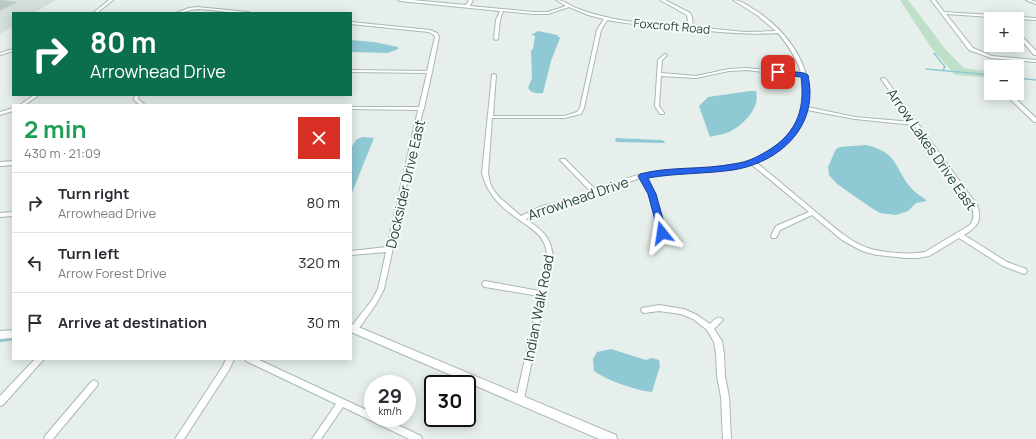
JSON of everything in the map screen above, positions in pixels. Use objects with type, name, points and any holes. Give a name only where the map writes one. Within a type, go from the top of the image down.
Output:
[{"type":"street","points":[[96,12],[111,0]]},
{"type":"street","points":[[467,7],[471,0]]},
{"type":"street","name":"Foxcroft Road","points":[[558,0],[569,6],[606,18],[752,34],[778,32]]},
{"type":"street","points":[[662,0],[689,14],[691,28]]},
{"type":"street","name":"Arrowhead Drive","points":[[522,218],[547,206],[575,201],[621,182],[642,176],[719,169],[752,162],[778,149],[791,137],[800,123],[805,108],[807,93],[804,75],[795,52],[778,32],[758,14],[735,0]]},
{"type":"street","points":[[933,0],[968,47],[980,54],[991,57],[1036,61]]},
{"type":"street","points":[[1028,0],[1036,3]]},
{"type":"street","points":[[402,1],[541,13],[555,11],[569,6]]},
{"type":"street","points":[[181,12],[190,9],[235,12]]},
{"type":"street","points":[[496,39],[498,20],[502,10]]},
{"type":"street","points":[[942,13],[984,16]]},
{"type":"street","points":[[490,116],[564,117],[579,113],[582,108],[599,30],[606,18]]},
{"type":"street","points":[[1024,19],[1036,19]]},
{"type":"street","name":"Docksider Drive East","points":[[352,23],[434,32],[437,37],[390,249],[378,295],[352,328]]},
{"type":"street","points":[[1024,41],[1036,54]]},
{"type":"street","points":[[0,54],[12,50]]},
{"type":"street","points":[[662,113],[657,106],[660,60],[665,55]]},
{"type":"street","points":[[659,74],[696,77],[729,70],[746,69],[804,75]]},
{"type":"street","points":[[352,71],[430,72]]},
{"type":"street","name":"Indian Walk Road","points":[[494,75],[485,173],[486,181],[493,195],[499,202],[539,231],[549,244],[550,259],[520,399]]},
{"type":"street","name":"Arrow Lakes Drive East","points":[[883,79],[976,208],[977,221],[972,227],[960,235]]},
{"type":"street","points":[[24,104],[36,96]]},
{"type":"street","points":[[137,96],[136,99],[142,104]]},
{"type":"street","points":[[1014,100],[1036,122]]},
{"type":"street","points":[[352,108],[422,109]]},
{"type":"street","points":[[805,108],[855,118],[916,124]]},
{"type":"street","points":[[0,114],[12,109]]},
{"type":"street","points":[[563,160],[596,193]]},
{"type":"street","points":[[752,162],[844,238],[864,249],[906,256],[918,256],[927,254],[960,235],[1005,264],[1024,271]]},
{"type":"street","points":[[0,164],[12,163]]},
{"type":"street","points":[[642,176],[652,194],[662,233]]},
{"type":"street","points":[[774,236],[778,228],[812,213]]},
{"type":"street","points":[[0,215],[12,214]]},
{"type":"street","points":[[352,253],[390,249]]},
{"type":"street","points":[[485,284],[543,294]]},
{"type":"street","points":[[644,310],[659,308],[682,311],[695,317],[710,328],[718,341],[720,354],[721,376],[725,397],[727,439]]},
{"type":"street","points":[[710,328],[719,320]]},
{"type":"street","points":[[352,328],[612,439]]},
{"type":"street","points":[[0,336],[12,334]]},
{"type":"street","points":[[0,402],[39,360]]},
{"type":"street","points":[[179,439],[226,368],[230,360]]},
{"type":"street","points":[[252,360],[364,413]]},
{"type":"street","points":[[48,439],[94,384]]},
{"type":"street","points":[[316,439],[342,402]]},
{"type":"street","points":[[393,427],[418,439]]},
{"type":"shaded area","points":[[0,0],[56,0],[36,12],[12,12],[12,27],[0,34]]},
{"type":"green space","points":[[900,0],[908,0],[946,50],[964,68],[984,71],[984,77],[955,75],[930,46]]},
{"type":"water","points":[[538,31],[557,35],[560,38],[551,61],[543,93],[533,92],[528,88],[532,78],[531,51],[533,49],[535,36],[531,35]]},
{"type":"water","points":[[352,40],[374,42],[398,47],[398,49],[388,53],[352,52]]},
{"type":"water","points":[[756,91],[756,104],[745,121],[729,132],[710,137],[699,106],[708,97]]},
{"type":"water","points":[[362,137],[374,138],[352,193],[352,146],[356,140]]},
{"type":"water","points":[[616,138],[661,140],[665,143],[617,142],[615,141]]},
{"type":"water","points":[[866,145],[877,148],[891,157],[908,184],[927,201],[916,203],[908,211],[896,215],[880,213],[837,184],[829,175],[828,167],[836,149],[840,147]]},
{"type":"water","points":[[611,349],[646,360],[652,358],[659,360],[660,366],[652,392],[622,384],[594,371],[593,359],[597,352]]},
{"type":"building","points":[[0,0],[17,2],[0,11]]},
{"type":"waterway","points":[[934,53],[945,67],[943,70]]},
{"type":"waterway","points":[[926,69],[984,74]]},
{"type":"waterway","points":[[1024,79],[1036,80]]},
{"type":"waterway","points":[[0,341],[12,339]]},
{"type":"route","points":[[662,233],[652,194],[642,176],[733,167],[752,162],[767,156],[778,149],[791,137],[800,123],[805,108],[807,93],[804,75],[778,72]]}]
